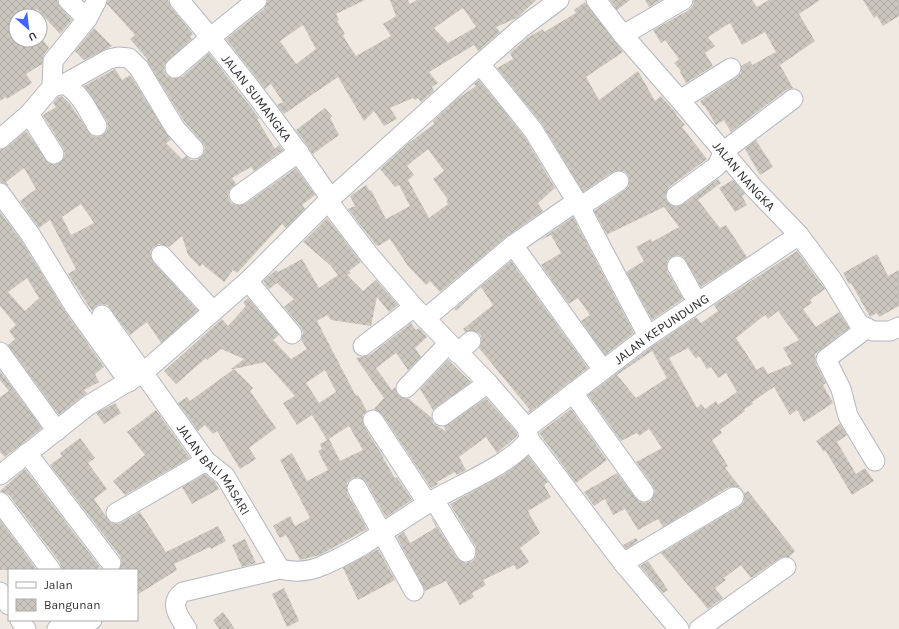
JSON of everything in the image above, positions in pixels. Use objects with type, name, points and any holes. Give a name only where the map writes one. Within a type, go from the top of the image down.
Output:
[{"type":"street","points":[[68,0],[86,19]]},
{"type":"street","points":[[58,86],[53,61],[86,19],[97,0]]},
{"type":"street","name":"JALAN SUMANGKA","points":[[179,0],[211,37],[299,152],[330,200],[370,256],[420,313],[459,346],[528,434],[623,563],[679,629]]},
{"type":"street","points":[[163,78],[257,0]]},
{"type":"street","points":[[0,475],[27,453],[58,431],[89,405],[137,377],[248,281],[330,200],[480,64],[520,29],[559,0]]},
{"type":"street","name":"JALAN NANGKA","points":[[596,0],[623,35],[753,186],[799,235],[831,278],[859,324],[867,328]]},
{"type":"street","points":[[623,35],[683,0]]},
{"type":"street","points":[[0,139],[58,86],[109,59],[118,57],[129,58],[139,68],[163,78]]},
{"type":"street","points":[[480,64],[533,130],[578,204],[648,336]]},
{"type":"street","points":[[680,100],[731,68]]},
{"type":"street","points":[[163,78],[175,128],[194,149]]},
{"type":"street","points":[[58,86],[69,86],[82,102],[97,126]]},
{"type":"street","points":[[676,196],[717,166],[724,152],[793,98]]},
{"type":"street","points":[[29,114],[54,154]]},
{"type":"street","points":[[239,194],[299,152]]},
{"type":"street","points":[[363,346],[420,313],[513,245],[578,204],[620,181]]},
{"type":"street","points":[[0,193],[30,234],[75,307],[137,377]]},
{"type":"street","name":"JALAN KEPUNDUNG","points":[[187,629],[175,607],[176,600],[183,592],[280,569],[296,572],[324,565],[382,534],[431,502],[516,454],[528,434],[573,393],[648,336],[799,235]]},
{"type":"street","points":[[513,245],[603,370]]},
{"type":"street","points":[[161,255],[213,311]]},
{"type":"street","points":[[676,266],[698,302]]},
{"type":"street","points":[[248,281],[292,334]]},
{"type":"street","points":[[102,315],[137,377]]},
{"type":"street","points":[[875,461],[848,416],[841,389],[826,359],[867,328],[873,331],[890,331],[899,327]]},
{"type":"street","points":[[406,388],[459,346]]},
{"type":"street","points":[[0,352],[58,431]]},
{"type":"street","name":"JALAN BALI MASARI","points":[[137,377],[206,461],[224,476],[280,569]]},
{"type":"street","points":[[442,416],[488,383]]},
{"type":"street","points":[[573,393],[644,492]]},
{"type":"street","points":[[373,420],[466,552]]},
{"type":"street","points":[[27,453],[111,563]]},
{"type":"street","points":[[116,513],[206,461]]},
{"type":"street","points":[[357,488],[414,591]]},
{"type":"street","points":[[623,563],[734,497]]},
{"type":"street","points":[[0,502],[50,569]]},
{"type":"street","points":[[699,629],[786,566]]},
{"type":"street","points":[[0,592],[8,604]]},
{"type":"street","points":[[57,629],[88,621]]},
{"type":"building","points":[[0,0],[57,0],[60,7],[72,20],[60,34],[48,21],[48,8],[8,8],[8,48],[48,48],[48,47],[49,48],[44,54],[42,64],[26,74],[32,83],[7,99],[6,97],[0,101]]},
{"type":"building","points":[[108,0],[168,0],[171,7],[193,34],[190,37],[192,39],[165,64],[164,70],[166,75],[172,78],[182,77],[209,53],[259,118],[257,119],[275,149],[279,145],[283,150],[254,171],[251,167],[232,178],[236,184],[229,191],[228,196],[230,202],[235,205],[245,204],[296,168],[315,195],[302,205],[305,209],[286,228],[282,224],[237,273],[233,270],[224,282],[202,264],[200,267],[188,255],[182,236],[169,247],[159,244],[153,247],[150,252],[153,262],[198,311],[161,343],[147,322],[130,335],[107,305],[101,304],[96,306],[92,311],[68,274],[76,269],[50,220],[39,228],[20,201],[36,189],[24,168],[6,182],[9,186],[0,182],[0,150],[7,147],[26,131],[49,163],[55,165],[63,159],[65,154],[63,148],[43,115],[56,107],[53,103],[58,97],[62,96],[70,104],[91,135],[97,137],[106,132],[108,127],[107,121],[84,86],[115,69],[122,80],[130,75],[171,140],[166,143],[182,159],[186,156],[191,160],[197,160],[204,153],[205,147],[202,142],[184,121],[147,61],[148,60],[130,39],[135,35],[107,4]],"holes":[[[81,204],[94,223],[71,235],[62,217]]]},
{"type":"building","points":[[268,0],[365,0],[336,14],[339,20],[337,21],[345,34],[343,36],[356,56],[391,36],[383,24],[396,16],[390,0],[408,0],[410,4],[417,0],[536,0],[517,18],[496,27],[500,32],[478,51],[474,45],[429,72],[438,83],[432,87],[434,91],[421,102],[418,98],[415,100],[413,98],[390,108],[397,119],[384,126],[374,111],[364,121],[338,77],[284,114],[277,105],[283,102],[271,84],[265,89],[226,39],[264,9]],"holes":[[[463,8],[476,27],[448,43],[434,28]],[[303,25],[316,49],[296,64],[280,41]]]},
{"type":"building","points":[[610,0],[630,0],[617,10]]},
{"type":"building","points":[[645,0],[661,0],[649,7]]},
{"type":"building","points":[[694,0],[752,0],[757,7],[769,0],[820,0],[799,14],[815,41],[780,65],[793,88],[786,90],[731,132],[724,120],[716,125],[700,101],[737,77],[741,73],[741,66],[750,61],[752,65],[776,52],[765,32],[742,45],[730,23],[708,37],[715,46],[705,53],[713,66],[686,83],[680,72],[681,71],[674,63],[679,59],[665,40],[661,43],[653,30],[689,10],[693,5]]},
{"type":"building","points":[[863,0],[899,0],[899,16],[883,26],[877,16],[874,18]]},
{"type":"building","points":[[585,2],[623,52],[586,77],[599,100],[638,71],[655,101],[661,96],[677,114],[676,115],[685,125],[682,127],[707,159],[669,187],[665,197],[667,202],[672,206],[682,205],[718,179],[721,183],[698,200],[720,228],[726,225],[747,257],[701,287],[683,257],[678,255],[671,257],[667,261],[667,271],[683,299],[652,320],[626,272],[644,261],[636,247],[651,239],[652,242],[679,227],[664,207],[608,234],[608,236],[594,211],[629,186],[628,175],[624,171],[613,172],[583,192],[542,124],[497,68],[513,59],[510,53],[527,38],[543,29],[544,32],[576,13],[574,10]]},
{"type":"building","points":[[94,28],[112,46],[84,60],[75,51]]},
{"type":"building","points":[[479,80],[524,136],[555,188],[538,203],[543,211],[506,237],[440,292],[430,281],[426,285],[408,266],[390,239],[378,246],[375,244],[348,209],[355,206],[350,196],[366,185],[370,191],[371,190],[386,219],[410,206],[399,185],[395,187],[380,169],[410,142],[434,124],[433,121],[457,99],[476,86],[474,84]],"holes":[[[428,149],[444,171],[433,179],[448,200],[446,202],[448,204],[429,218],[408,180],[414,175],[407,166]]]},
{"type":"building","points":[[325,108],[332,116],[330,118],[339,135],[313,154],[296,130]]},
{"type":"building","points":[[756,140],[773,167],[760,175],[745,149]]},
{"type":"building","points":[[733,180],[745,194],[742,196],[747,205],[735,212],[719,188]]},
{"type":"building","points":[[0,212],[21,240],[66,313],[104,367],[95,374],[99,382],[84,390],[87,393],[59,415],[8,345],[15,339],[9,331],[16,325],[0,306]],"holes":[[[27,278],[39,298],[25,311],[8,292]]]},
{"type":"building","points":[[573,217],[634,333],[605,355],[581,321],[590,315],[578,298],[569,304],[541,265],[561,253],[551,235],[539,241]]},
{"type":"building","points":[[327,218],[361,262],[349,271],[351,273],[347,275],[363,291],[376,280],[398,305],[389,312],[377,297],[371,326],[331,320],[327,315],[317,321],[356,396],[358,395],[367,411],[363,415],[364,426],[395,478],[397,477],[412,500],[386,517],[366,482],[358,477],[352,478],[347,483],[347,493],[367,529],[320,555],[300,560],[286,535],[280,538],[273,526],[290,516],[295,526],[310,518],[280,460],[292,453],[307,481],[328,470],[318,451],[322,449],[320,444],[329,439],[340,461],[363,450],[349,426],[327,440],[312,415],[297,425],[283,403],[295,396],[265,362],[231,369],[244,359],[221,349],[207,360],[206,358],[176,384],[164,371],[222,319],[228,326],[246,306],[243,302],[248,298],[279,335],[273,340],[291,359],[307,349],[301,340],[303,333],[301,327],[284,307],[294,299],[277,283],[269,289],[263,281],[276,270],[278,272],[302,259],[319,288],[338,275],[330,265],[303,242]],"holes":[[[325,370],[336,392],[319,403],[306,383]]]},
{"type":"building","points":[[797,251],[825,289],[810,300],[812,303],[803,309],[816,327],[839,312],[849,328],[815,354],[816,364],[826,383],[823,385],[833,403],[804,422],[797,410],[790,415],[774,387],[752,402],[753,404],[744,409],[745,411],[720,430],[722,433],[712,440],[728,466],[725,468],[745,493],[748,491],[795,551],[789,557],[780,558],[751,578],[741,565],[724,578],[726,580],[715,588],[723,598],[708,609],[661,553],[740,506],[744,502],[744,492],[739,487],[729,487],[663,527],[658,519],[638,530],[625,509],[613,515],[605,499],[594,506],[584,492],[617,473],[639,502],[645,503],[651,501],[655,491],[636,462],[662,448],[649,429],[639,436],[637,433],[621,441],[588,395],[654,345],[696,317],[701,323],[718,311],[714,305]],"holes":[[[778,311],[799,340],[783,348],[792,364],[768,374],[763,366],[757,370],[736,338],[765,315],[768,319]],[[688,348],[696,359],[699,356],[707,369],[711,367],[718,378],[726,373],[737,392],[718,405],[716,401],[705,409],[701,404],[697,408],[669,358]],[[652,351],[667,378],[636,398],[617,375]]]},
{"type":"building","points":[[877,254],[888,276],[899,270],[899,306],[879,317],[877,313],[870,317],[851,283],[849,284],[843,273]]},
{"type":"building","points":[[511,261],[588,368],[529,413],[527,412],[530,410],[479,348],[482,339],[480,334],[474,331],[465,332],[463,329],[493,305],[481,287],[456,311],[454,309]]},
{"type":"building","points":[[411,323],[416,330],[419,328],[427,337],[415,348],[421,357],[408,370],[396,353],[376,368],[392,390],[395,387],[399,396],[409,399],[432,418],[433,423],[447,432],[444,427],[486,398],[517,433],[517,436],[497,453],[486,437],[459,457],[466,470],[457,475],[455,472],[437,482],[438,484],[431,488],[382,414],[374,409],[384,398],[356,358],[370,355]]},
{"type":"building","points":[[448,360],[471,382],[433,410],[420,389]]},
{"type":"building","points":[[234,369],[253,388],[250,391],[276,428],[249,448],[256,459],[240,469],[217,431],[213,434],[205,425],[198,431],[178,403],[187,397],[190,401]]},
{"type":"building","points":[[0,371],[42,428],[5,457],[0,452],[0,397],[9,391],[0,380]]},
{"type":"building","points":[[115,403],[121,413],[104,424],[96,413]]},
{"type":"building","points":[[571,409],[607,460],[576,483],[539,433]]},
{"type":"building","points":[[156,410],[190,458],[125,495],[113,481],[145,455],[127,432]]},
{"type":"building","points":[[840,424],[847,435],[837,442],[856,474],[865,468],[874,481],[852,495],[825,450],[824,452],[816,441]]},
{"type":"building","points":[[80,438],[95,458],[88,463],[107,489],[94,499],[110,522],[116,524],[121,523],[140,512],[166,552],[218,526],[226,541],[211,549],[210,547],[174,564],[177,570],[138,594],[138,569],[119,569],[122,562],[120,556],[50,465],[62,456],[60,453]]},
{"type":"building","points":[[528,456],[548,482],[544,485],[551,497],[528,511],[540,533],[520,548],[529,562],[517,570],[514,565],[483,580],[486,585],[472,593],[474,597],[460,605],[446,581],[425,591],[397,537],[404,532],[410,543],[432,530],[436,527],[430,515],[457,558],[466,563],[471,562],[476,557],[476,547],[450,504],[505,474]]},
{"type":"building","points":[[25,469],[100,567],[97,569],[62,569],[60,563],[9,495],[0,491]]},
{"type":"building","points":[[205,474],[215,482],[219,489],[192,504],[182,487]]},
{"type":"building","points":[[0,520],[36,569],[0,570]]},
{"type":"building","points":[[636,538],[638,541],[626,549],[623,545]]},
{"type":"building","points":[[245,539],[256,563],[242,567],[232,545]]},
{"type":"building","points":[[378,549],[395,580],[358,600],[343,568]]},
{"type":"building","points":[[648,561],[668,590],[663,593],[640,566]]},
{"type":"building","points":[[284,588],[299,621],[287,627],[272,594]]},
{"type":"building","points":[[223,612],[235,629],[219,629],[213,620]]}]
